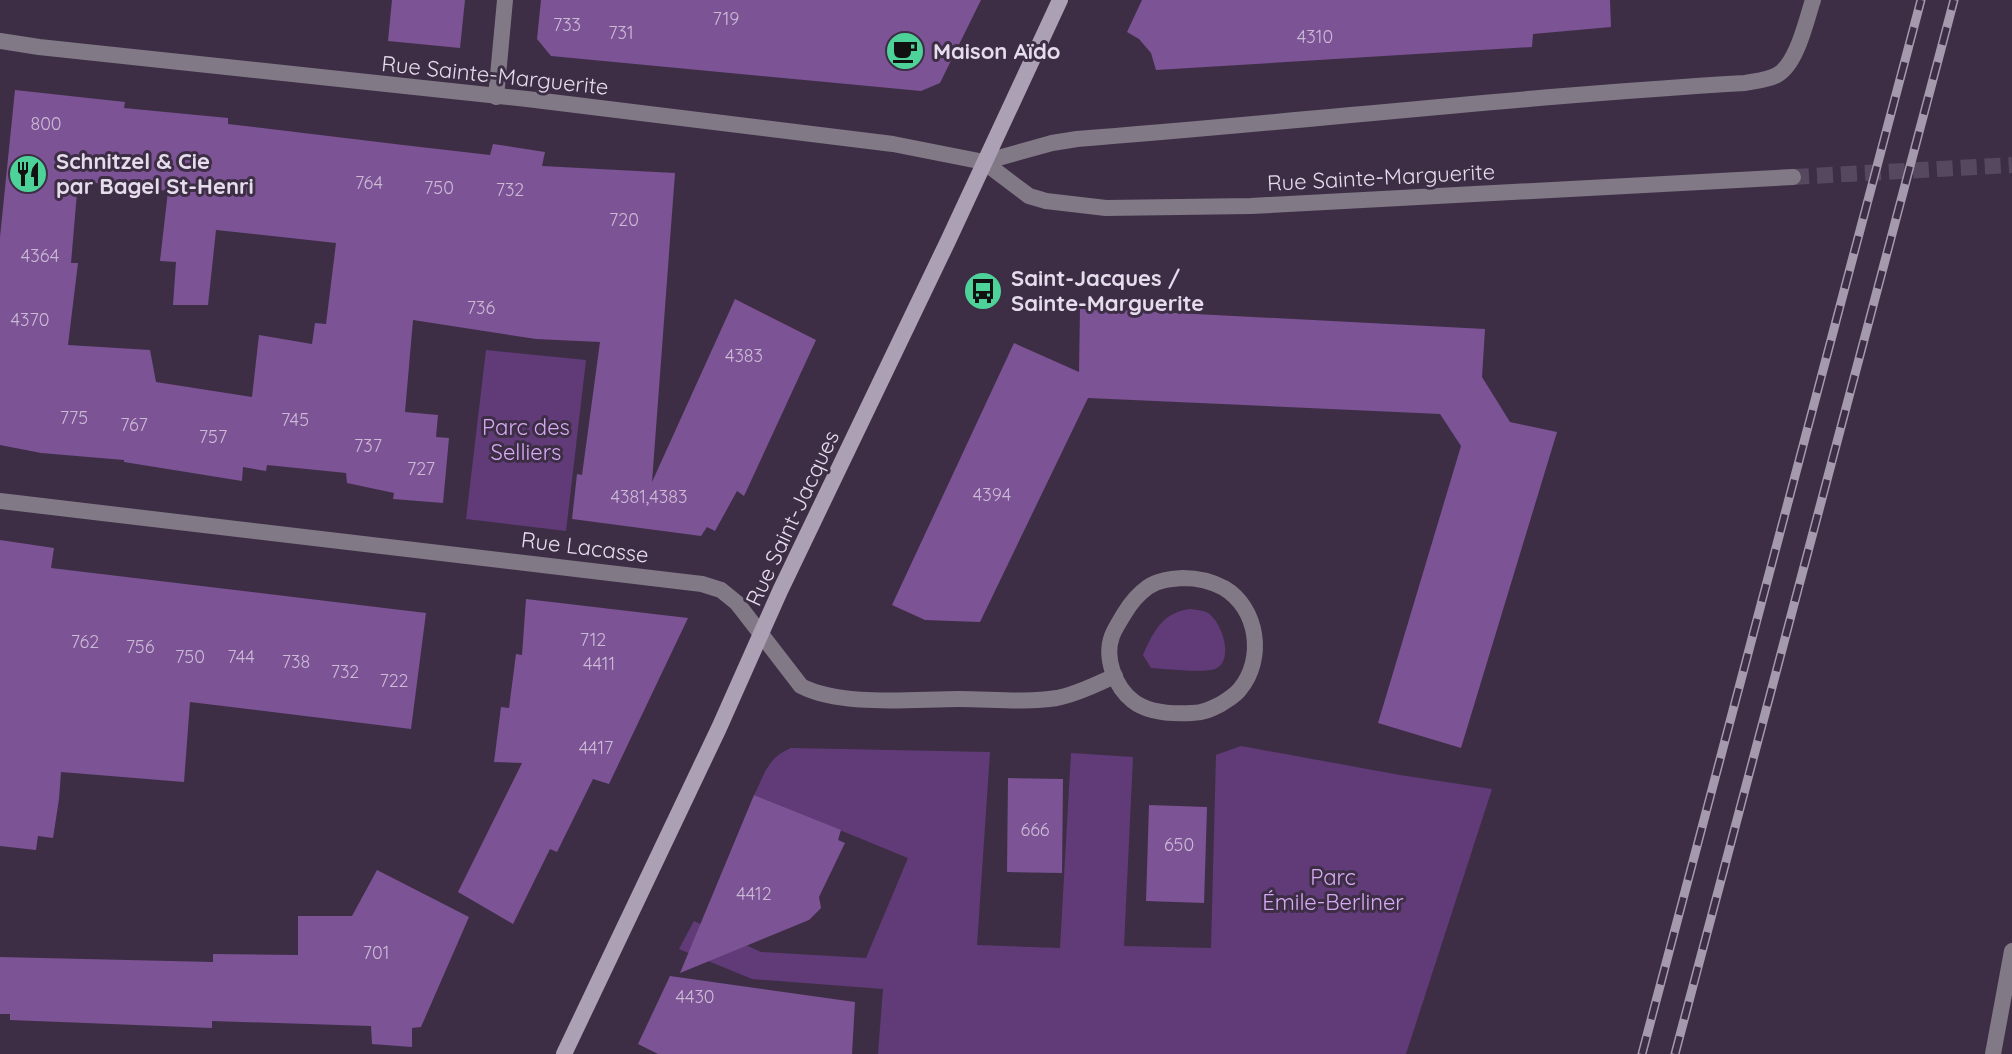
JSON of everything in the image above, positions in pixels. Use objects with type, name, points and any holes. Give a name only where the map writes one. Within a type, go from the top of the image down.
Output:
[{"type":"main road","name":"Rue Saint-Jacques","points":[[564,1054],[1060,0]]},
{"type":"street","points":[[496,97],[505,0]]},
{"type":"street","name":"Rue Sainte-Marguerite","points":[[984,162],[1077,139],[1486,102],[1745,83],[1776,76],[1787,68],[1813,0]]},
{"type":"street","name":"Rue Sainte-Marguerite","points":[[0,41],[893,144],[984,162],[1029,196],[1106,208],[1251,206],[1793,177]]},
{"type":"street","name":"Rue Lacasse","points":[[0,501],[702,584],[721,590],[737,603],[801,686],[813,692],[853,698],[1058,698],[1115,676]]},
{"type":"street","points":[[1162,580],[1202,580],[1224,588],[1242,603],[1255,646],[1252,668],[1242,688],[1234,696],[1206,711],[1166,712],[1134,702],[1115,676],[1109,656],[1112,635],[1132,601],[1148,587],[1162,580]]},
{"type":"street","points":[[1993,1054],[2012,951]]},
{"type":"green space","name":"Parc des Selliers","points":[[486,350],[586,360],[566,531],[466,519]]},
{"type":"green space","points":[[1190,609],[1208,613],[1218,624],[1225,650],[1221,665],[1202,671],[1151,668],[1143,655],[1155,631],[1173,614]]},
{"type":"green space","name":"Parc Émile-Berliner","points":[[1241,746],[1492,789],[1406,1054],[878,1054],[883,989],[752,979],[679,949],[694,921],[761,952],[866,958],[908,858],[754,795],[772,762],[791,748],[990,752],[977,945],[1060,948],[1071,753],[1133,757],[1124,946],[1211,948],[1216,755]]},
{"type":"building","points":[[392,0],[465,0],[460,48],[388,41]]},
{"type":"building","points":[[541,0],[981,0],[940,83],[921,91],[551,56],[537,39]]},
{"type":"building","points":[[1142,0],[1610,0],[1611,27],[1533,34],[1532,47],[1156,70],[1151,53],[1139,39],[1127,32]]},
{"type":"building","points":[[15,90],[125,102],[124,108],[228,118],[228,124],[490,155],[493,144],[545,152],[542,166],[675,173],[652,482],[735,299],[816,340],[744,496],[737,491],[715,531],[707,527],[701,536],[572,519],[577,474],[582,475],[600,342],[536,339],[413,320],[405,412],[438,415],[436,437],[449,438],[443,503],[393,499],[394,493],[347,483],[346,473],[267,465],[266,471],[243,467],[242,481],[124,460],[41,453],[0,445],[0,237]],"holes":[[[78,181],[168,191],[160,261],[176,262],[173,305],[208,305],[216,230],[336,243],[326,324],[315,323],[312,344],[259,335],[252,397],[156,382],[150,350],[68,345],[78,263],[71,263]]]},
{"type":"building","points":[[1080,308],[1485,329],[1482,377],[1510,422],[1557,432],[1461,748],[1378,723],[1461,446],[1440,414],[1088,398],[980,622],[925,620],[892,605],[1014,343],[1079,372]]},
{"type":"building","points":[[0,540],[54,548],[51,568],[426,613],[411,729],[190,702],[184,782],[61,772],[53,838],[38,836],[36,850],[0,846]]},
{"type":"building","points":[[526,599],[688,618],[609,784],[593,779],[557,852],[550,849],[513,924],[458,892],[522,763],[494,762],[501,707],[509,708],[516,654],[522,655]]},
{"type":"building","points":[[1008,778],[1063,779],[1062,873],[1007,872]]},
{"type":"building","points":[[754,795],[841,830],[838,840],[845,843],[819,897],[821,908],[809,920],[680,973]]},
{"type":"building","points":[[1149,805],[1207,807],[1204,903],[1146,901]]},
{"type":"building","points":[[377,870],[469,917],[421,1027],[412,1028],[412,1047],[372,1044],[371,1026],[212,1021],[212,1028],[10,1020],[10,1014],[0,1014],[0,957],[213,962],[213,954],[298,955],[298,916],[352,916]]},
{"type":"building","points":[[670,976],[855,1002],[852,1054],[658,1054],[638,1044]]},
{"type":"tunnel","points":[[1793,177],[2012,165]]},
{"type":"railway","points":[[1642,1054],[1921,0]]},
{"type":"railway","points":[[1675,1054],[1954,0]]},
{"type":"place","name":"Maison Aïdo","points":[[905,51]]},
{"type":"place","name":"Schnitzel & Cie par Bagel St-Henri","points":[[28,174]]},
{"type":"place","name":"Saint-Jacques / Sainte-Marguerite","points":[[983,291]]}]
